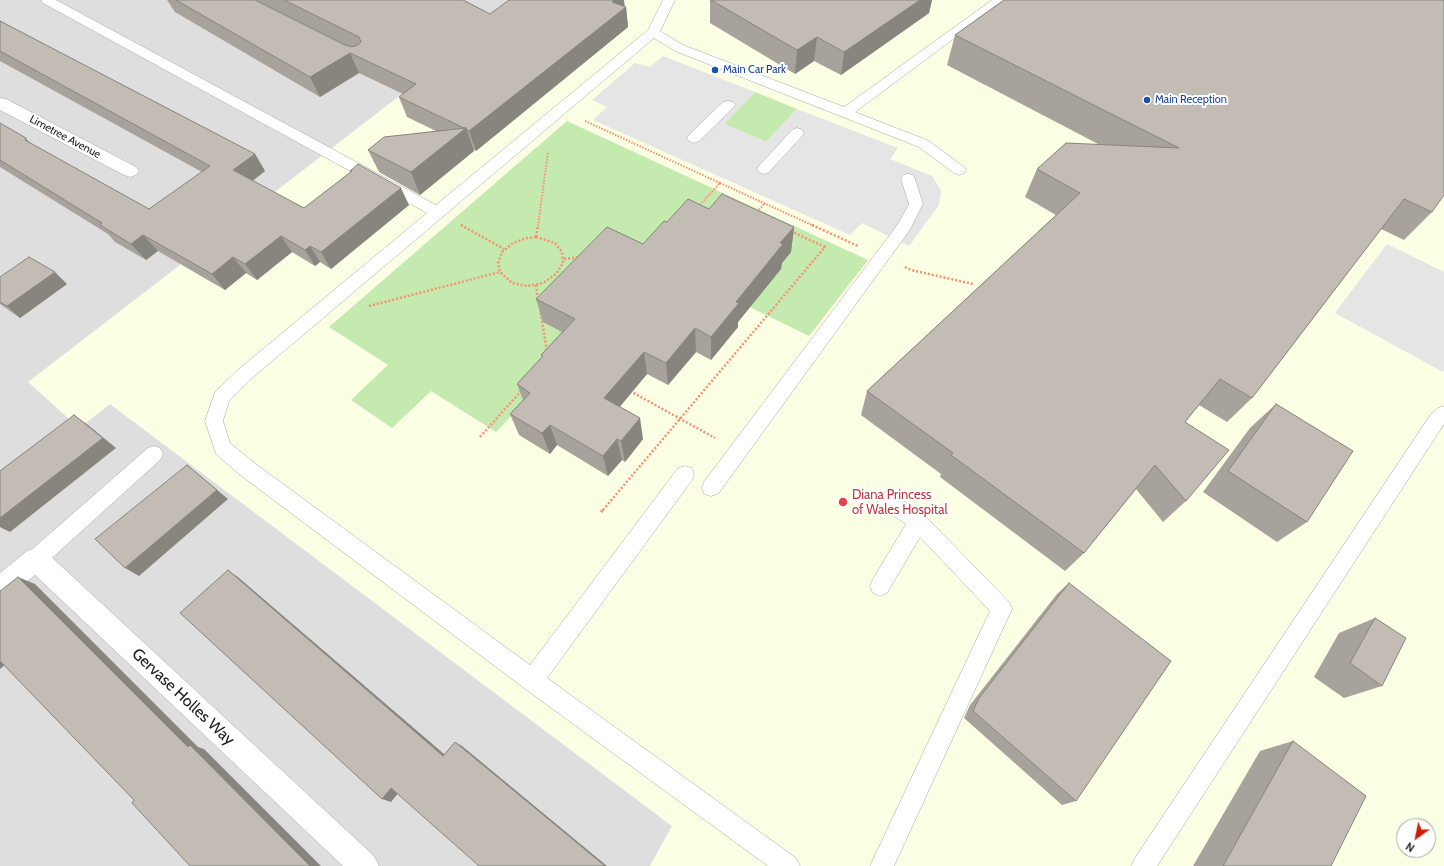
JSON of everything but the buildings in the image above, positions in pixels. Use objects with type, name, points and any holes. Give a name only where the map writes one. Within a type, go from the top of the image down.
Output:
[{"type":"street","name":"Limetree Avenue","points":[[0,103],[130,171]]},
{"type":"street","points":[[0,588],[36,559]]},
{"type":"street","name":"Gervase Holles Way","points":[[36,559],[364,866]]},
{"type":"lane","points":[[47,0],[438,213]]},
{"type":"lane","points":[[669,0],[653,32],[221,396],[214,421],[222,448],[246,468],[785,865]]},
{"type":"lane","points":[[845,113],[1000,0]]},
{"type":"lane","points":[[653,32],[680,48],[924,144],[959,170]]},
{"type":"lane","points":[[694,138],[728,105]]},
{"type":"lane","points":[[764,169],[797,133]]},
{"type":"lane","points":[[710,488],[904,227],[916,204],[908,180]]},
{"type":"lane","points":[[1143,866],[1437,419],[1444,414]]},
{"type":"lane","points":[[36,559],[154,454]]},
{"type":"lane","points":[[532,680],[685,474]]},
{"type":"lane","points":[[882,866],[1002,609],[918,522],[888,501]]},
{"type":"lane","points":[[880,586],[918,522]]},
{"type":"path","points":[[561,110],[912,270],[973,284]]},
{"type":"path","points":[[536,237],[551,135],[538,129]]},
{"type":"path","points":[[695,210],[720,183]]},
{"type":"path","points":[[755,215],[765,203]]},
{"type":"path","points":[[438,213],[504,249]]},
{"type":"path","points":[[601,512],[825,247],[790,231]]},
{"type":"path","points":[[536,237],[555,243],[562,252],[564,258],[563,263],[556,274],[543,283],[527,286],[512,283],[500,272],[498,263],[504,249],[513,243],[536,237]]},
{"type":"path","points":[[564,258],[588,256]]},
{"type":"path","points":[[331,303],[345,312],[500,272]]},
{"type":"path","points":[[536,285],[547,354]]},
{"type":"path","points":[[480,436],[527,384]]},
{"type":"path","points":[[630,391],[738,452]]},
{"type":"shaded area","points":[[0,0],[524,0],[79,428],[110,404],[672,826],[650,866],[0,866]]},
{"type":"shaded area","name":"Diana Princess of Wales Hospital","points":[[524,0],[1444,0],[1444,866],[650,866],[672,826],[110,404],[79,428],[28,382]]},
{"type":"shaded area","points":[[663,56],[755,92],[724,124],[766,142],[797,109],[898,148],[890,159],[932,176],[941,190],[939,205],[909,246],[862,223],[850,235],[593,120],[607,107],[592,100],[635,63],[650,67]]},
{"type":"shaded area","points":[[1387,244],[1444,272],[1443,372],[1335,313]]},
{"type":"green space","points":[[755,92],[797,109],[766,142],[724,124]]},
{"type":"green space","points":[[567,121],[868,260],[809,336],[658,262],[496,432],[431,391],[392,428],[351,400],[388,365],[329,327]]},
{"type":"place","name":"Main Car Park","points":[[715,70]]},
{"type":"place","name":"Main Reception","points":[[1147,100]]},
{"type":"place","name":"Diana Princess of Wales Hospital","points":[[843,502]]}]
